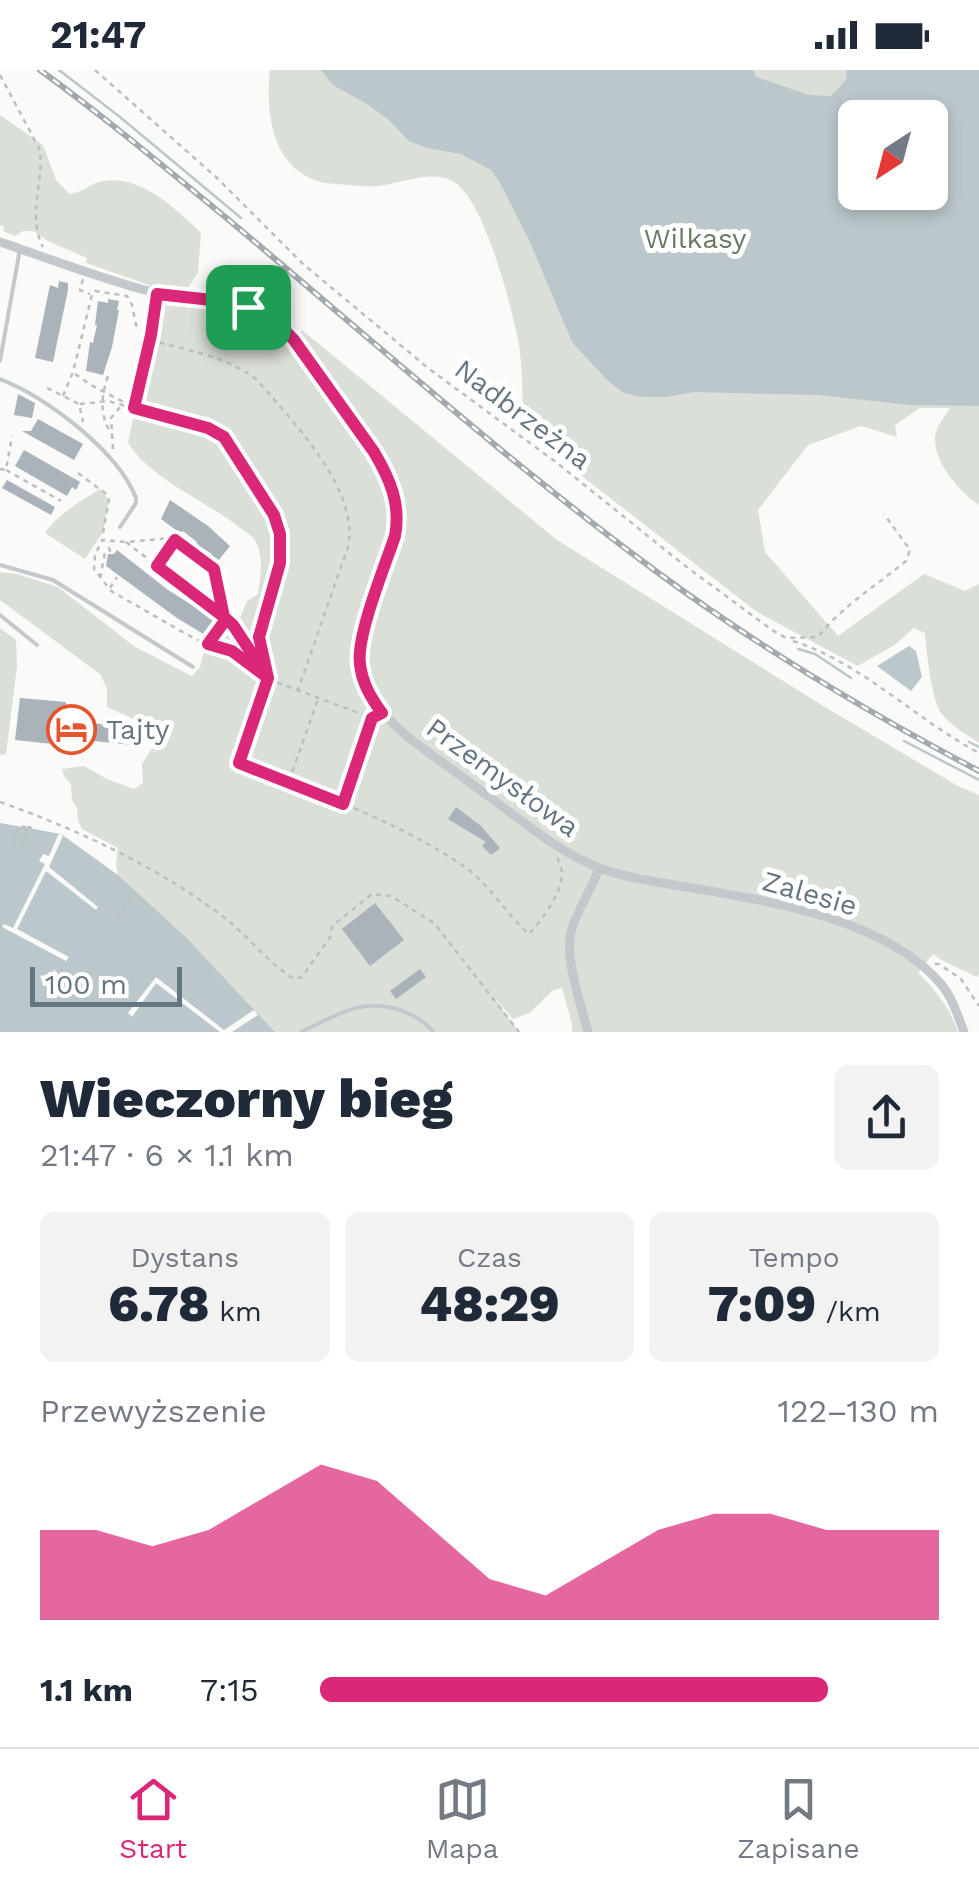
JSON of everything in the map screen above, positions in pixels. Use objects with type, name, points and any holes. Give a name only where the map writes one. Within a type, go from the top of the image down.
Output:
[{"type":"street","name":"Przemysłowa","points":[[0,242],[157,294],[248,307],[278,323],[384,468],[397,504],[398,522],[360,644],[359,658],[370,696],[382,713],[414,742],[552,843],[599,868]]},
{"type":"street","name":"Zalesie","points":[[599,868],[775,904],[849,924],[894,946],[924,968],[951,1000],[964,1032]]},
{"type":"street","points":[[588,1032],[571,961],[570,939],[599,868]]},
{"type":"lane","points":[[0,361],[20,249]]},
{"type":"lane","points":[[0,379],[35,395],[82,431],[118,466],[136,498],[120,527]]},
{"type":"lane","points":[[0,566],[53,580],[192,667]]},
{"type":"lane","points":[[0,615],[36,645]]},
{"type":"lane","points":[[300,1032],[360,1007],[387,1006],[412,1014],[433,1032]]},
{"type":"path","name":"Nadbrzeżna","points":[[95,70],[216,178],[304,264],[414,356],[684,565],[786,638],[816,648],[979,753]]},
{"type":"path","points":[[0,75],[39,146],[41,162],[35,209],[38,238],[41,246],[52,254],[52,260]]},
{"type":"path","points":[[80,290],[92,295]]},
{"type":"path","points":[[63,396],[95,290],[128,296],[136,325],[150,337],[219,359],[257,380],[320,455],[341,496],[350,532],[298,690]]},
{"type":"path","points":[[134,408],[157,294]]},
{"type":"path","points":[[88,308],[95,308]]},
{"type":"path","points":[[85,322],[95,324]]},
{"type":"path","points":[[80,343],[90,344]]},
{"type":"path","points":[[76,361],[85,362]]},
{"type":"path","points":[[73,372],[134,408]]},
{"type":"path","points":[[108,376],[102,402],[104,420],[112,434]]},
{"type":"path","points":[[79,404],[108,401],[208,428],[224,437],[274,515],[280,534],[280,563],[259,637],[268,678],[239,763],[388,822],[468,869],[530,934],[546,915],[562,874],[552,843]]},
{"type":"path","points":[[113,449],[112,415],[123,405]]},
{"type":"path","points":[[6,470],[12,436]]},
{"type":"path","points":[[0,470],[60,502]]},
{"type":"path","points":[[78,473],[109,500],[104,540],[95,555],[94,568],[109,589],[172,622],[190,636],[232,651],[268,678],[372,718]]},
{"type":"path","points":[[786,638],[818,638],[848,605],[906,561],[910,550],[884,514]]},
{"type":"path","points":[[104,540],[172,538],[214,569],[224,622],[208,644]]},
{"type":"path","points":[[100,578],[105,553],[111,552],[104,540]]},
{"type":"path","points":[[157,566],[175,540]]},
{"type":"path","points":[[126,542],[233,625],[268,678]]},
{"type":"path","points":[[109,589],[118,577]]},
{"type":"path","points":[[129,601],[136,592]]},
{"type":"path","points":[[150,612],[154,606]]},
{"type":"path","points":[[190,636],[194,630]]},
{"type":"path","points":[[288,782],[319,698]]},
{"type":"path","points":[[343,804],[372,718],[382,713]]},
{"type":"path","points":[[0,802],[54,822],[184,889],[227,920],[294,979],[302,977],[330,937],[332,926],[372,894],[391,896],[434,923],[519,1032]]},
{"type":"path","points":[[14,842],[18,826],[36,828],[32,846]]},
{"type":"path","points":[[23,844],[28,827]]},
{"type":"path","points":[[118,918],[136,892]]},
{"type":"path","points":[[924,968],[939,964],[961,978],[979,1006]]},
{"type":"green space","name":"Wilkasy","points":[[270,70],[979,70],[979,505],[956,484],[936,447],[936,433],[950,408],[920,408],[895,425],[897,437],[861,426],[808,445],[758,510],[765,552],[838,636],[924,574],[965,591],[979,584],[979,743],[949,722],[938,707],[925,633],[914,628],[896,644],[858,666],[757,612],[511,421],[523,406],[519,345],[496,257],[465,193],[454,182],[437,177],[371,186],[325,183],[307,177],[283,154],[269,104]]},
{"type":"green space","points":[[0,115],[43,145],[56,180],[70,194],[99,182],[128,182],[155,194],[191,223],[201,233],[198,272],[188,288],[160,289],[86,263],[87,258],[33,231],[15,236],[3,231]]},
{"type":"green space","points":[[160,299],[249,311],[295,344],[302,330],[557,540],[820,704],[979,795],[979,974],[977,977],[933,954],[918,973],[942,1000],[958,1032],[572,1032],[562,988],[553,990],[530,1013],[513,1019],[493,996],[519,1032],[275,1032],[187,938],[118,875],[118,848],[82,829],[78,821],[71,784],[62,769],[84,766],[134,789],[143,783],[142,764],[156,742],[153,728],[107,707],[107,689],[101,675],[0,600],[0,572],[58,587],[135,647],[192,676],[227,621],[238,623],[247,601],[258,594],[261,559],[254,539],[148,466],[128,442]],"holes":[[[331,398],[379,461],[401,515],[360,644],[358,678],[355,648],[389,545],[391,506],[378,466]]]},
{"type":"green space","points":[[100,489],[109,500],[103,532],[85,559],[45,533],[63,514]]},
{"type":"green space","points":[[0,628],[16,640],[17,666],[6,754],[0,755]]},
{"type":"shaded area","name":"Wilkasy","points":[[321,70],[753,70],[756,77],[809,95],[831,96],[846,80],[847,70],[979,70],[979,406],[910,405],[819,395],[694,392],[642,397],[624,393],[572,342],[530,242],[491,170],[461,154],[409,141],[367,104],[333,85]]},
{"type":"shaded area","points":[[909,646],[916,651],[922,677],[911,691],[877,666]]},
{"type":"shaded area","points":[[0,823],[61,834],[118,875],[187,938],[275,1032],[0,1032]]},
{"type":"pier","points":[[59,833],[63,836],[49,867],[98,907],[96,910],[46,871],[17,929],[69,957],[66,961],[2,927],[4,924],[13,928],[45,864],[39,861],[43,854],[49,856]]},
{"type":"pier","points":[[156,977],[224,1030],[254,1010],[258,1015],[232,1032],[220,1032],[156,983],[132,1017],[128,1013]]},
{"type":"building","points":[[59,281],[68,283],[68,290],[53,362],[35,358],[50,285],[58,288]]},
{"type":"building","points":[[108,299],[119,301],[119,310],[103,375],[86,371],[97,325],[98,301],[108,303]]},
{"type":"building","points":[[18,394],[35,403],[32,418],[14,415]]},
{"type":"building","points":[[38,419],[83,444],[74,460],[22,431],[31,431]]},
{"type":"building","points":[[24,450],[80,482],[76,490],[72,487],[67,496],[15,466]]},
{"type":"building","points":[[7,480],[55,507],[51,515],[2,488]]},
{"type":"building","points":[[170,500],[230,546],[218,561],[183,531],[180,533],[161,519]]},
{"type":"building","points":[[117,550],[168,590],[216,620],[205,635],[106,566],[108,554]]},
{"type":"building","points":[[20,698],[66,702],[64,720],[136,728],[134,745],[62,738],[62,745],[15,740]]},
{"type":"building","points":[[456,807],[481,826],[500,848],[491,855],[482,846],[486,842],[448,819]]},
{"type":"building","points":[[375,903],[404,940],[370,966],[342,929]]},
{"type":"building","points":[[420,969],[426,977],[396,999],[390,991]]},
{"type":"waterway","points":[[59,70],[241,218]]},
{"type":"waterway","points":[[798,649],[815,654],[851,678]]},
{"type":"waterway","points":[[904,741],[979,780]]},
{"type":"waterway","points":[[969,742],[979,747]]},
{"type":"railway","points":[[40,70],[230,221],[494,444],[657,572],[814,678],[979,771]]},
{"type":"place","name":"Tajty","points":[[71,729]]},
{"type":"route","points":[[248,307],[157,294],[134,408],[208,428],[224,437],[274,515],[280,534],[279,575],[259,637],[268,678],[224,617],[214,569],[175,540],[157,566],[224,617],[208,644],[232,651],[268,678],[239,763],[343,804],[372,718],[382,713],[364,683],[360,644],[395,536],[397,504],[374,452],[294,340],[278,323],[248,307]]}]
